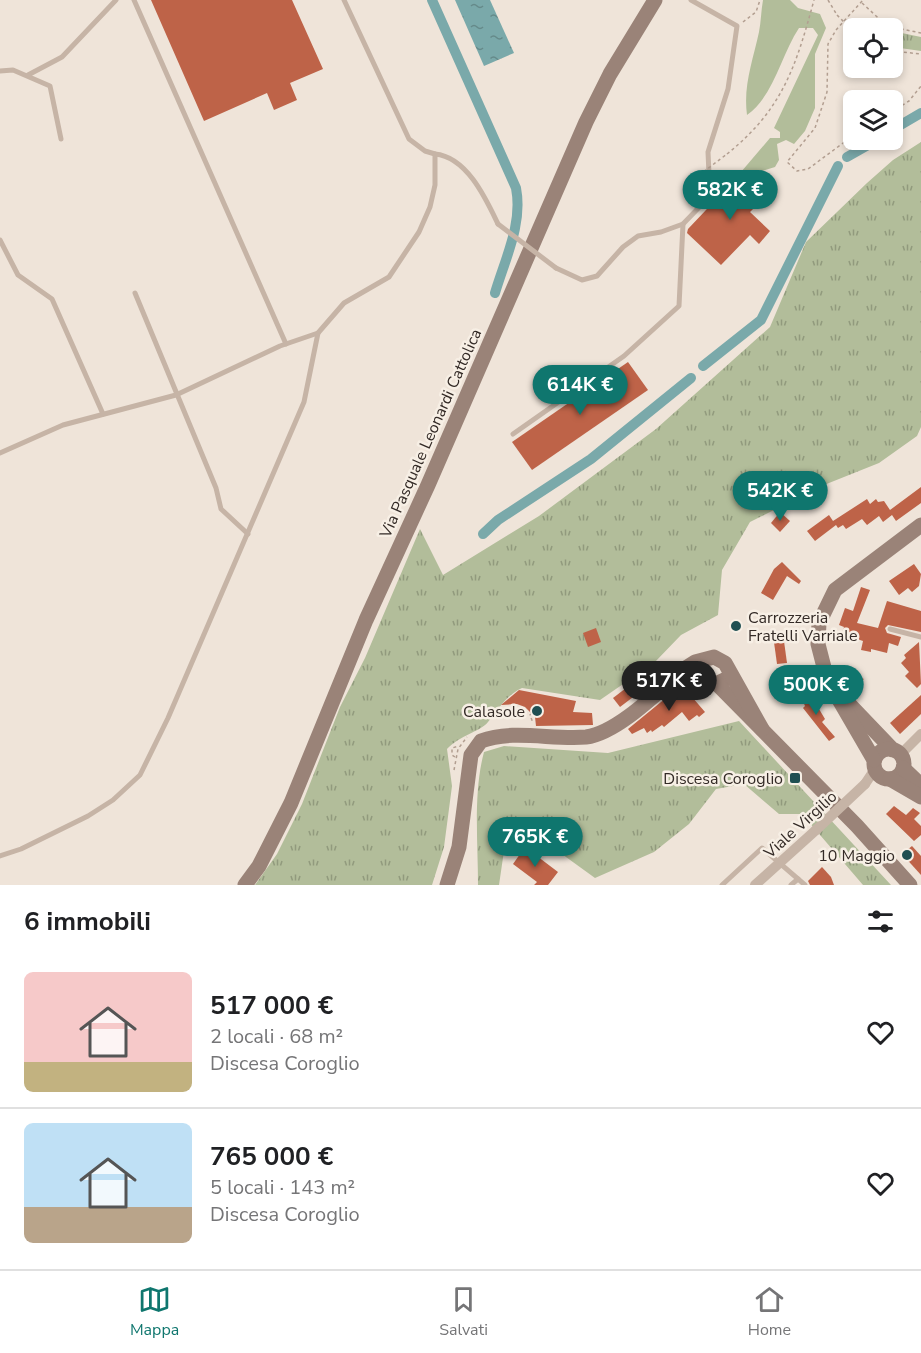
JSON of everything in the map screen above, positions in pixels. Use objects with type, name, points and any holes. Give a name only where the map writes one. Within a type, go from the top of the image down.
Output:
[{"type":"street","name":"Via Pasquale Leonardi Cattolica","points":[[245,885],[259,866],[291,803],[366,620],[429,485],[586,122],[610,74],[655,0]]},
{"type":"street","points":[[921,525],[835,590],[819,623],[818,644],[827,679],[880,771],[921,797]]},
{"type":"street","points":[[709,658],[702,664],[700,672],[762,729],[857,826],[910,885]]},
{"type":"street","points":[[447,885],[459,847],[471,755],[481,741],[504,736],[589,736],[603,732],[622,720],[684,669],[709,658],[718,658],[727,667],[762,729]]},
{"type":"street","points":[[665,686],[682,678],[713,683],[724,679],[727,667]]},
{"type":"street","points":[[840,700],[849,704],[921,785]]},
{"type":"street","points":[[880,771],[899,775],[899,758],[921,734]]},
{"type":"street","points":[[880,771],[881,752],[899,758]]},
{"type":"street","name":"Viale Virgilio","points":[[755,885],[880,771]]},
{"type":"lane","points":[[28,75],[62,57],[116,0]]},
{"type":"lane","points":[[134,0],[286,344]]},
{"type":"lane","points":[[344,0],[409,140],[425,151],[444,155],[466,171],[488,203],[498,224],[556,268],[582,280],[597,276],[623,247],[638,236],[661,232],[683,224],[710,196],[708,152],[728,89],[737,26],[691,0]]},
{"type":"lane","points":[[0,71],[13,70],[50,86],[62,139]]},
{"type":"lane","points":[[0,856],[21,849],[87,816],[113,800],[140,775],[248,534],[304,402],[318,333],[344,303],[389,277],[419,232],[430,207],[435,185],[435,154]]},
{"type":"lane","points":[[513,434],[624,357],[679,306],[683,224]]},
{"type":"lane","points":[[0,240],[18,275],[52,299],[103,414]]},
{"type":"lane","points":[[135,293],[216,488],[220,509],[248,534]]},
{"type":"lane","points":[[0,453],[63,425],[176,395],[286,344],[318,333]]},
{"type":"lane","points":[[890,629],[921,637]]},
{"type":"lane","points":[[722,885],[762,848],[805,885]]},
{"type":"lane","points":[[791,885],[798,879]]},
{"type":"path","points":[[737,26],[756,12],[760,0]]},
{"type":"path","points":[[694,179],[750,135],[780,94],[803,46],[814,0]]},
{"type":"path","points":[[828,0],[843,21]]},
{"type":"path","points":[[843,142],[808,169],[797,171],[787,162],[815,128],[827,92],[828,44],[836,30],[862,1],[887,26],[921,33]]},
{"type":"path","points":[[903,52],[921,54]]},
{"type":"path","points":[[903,105],[921,86]]},
{"type":"path","points":[[638,688],[644,684]]},
{"type":"path","points":[[532,713],[530,715],[534,727]]},
{"type":"path","points":[[456,758],[452,755],[452,748],[460,746]]},
{"type":"green space","points":[[763,0],[790,0],[798,8],[820,14],[826,28],[815,54],[815,108],[805,131],[794,144],[786,140],[777,144],[779,160],[775,167],[752,174],[741,172],[770,138],[780,138],[780,132],[774,128],[818,35],[813,28],[799,28],[771,86],[756,107],[747,115],[747,83],[759,32]]},
{"type":"green space","points":[[903,33],[921,37],[921,51],[903,48]]},
{"type":"green space","points":[[921,142],[921,427],[917,436],[879,463],[824,485],[750,522],[722,570],[718,615],[681,635],[655,662],[600,700],[522,688],[507,699],[485,725],[447,749],[452,786],[444,847],[432,885],[255,885],[277,854],[302,804],[340,707],[365,658],[420,529],[443,575],[539,516],[656,429],[770,327],[806,242],[893,160]]},
{"type":"green space","points":[[739,721],[891,885],[863,885],[802,814],[779,814],[744,784],[716,789],[689,824],[654,852],[595,878],[530,831],[513,836],[505,844],[499,885],[478,885],[477,801],[484,752],[504,746],[608,753]]},
{"type":"water","points":[[455,0],[490,0],[514,53],[484,66]]},
{"type":"building","points":[[151,0],[292,0],[323,69],[290,83],[297,100],[274,110],[267,93],[204,121]]},
{"type":"building","points":[[740,174],[765,197],[750,212],[770,231],[759,244],[750,235],[721,265],[687,233],[688,229]]},
{"type":"building","points":[[628,362],[648,390],[532,470],[512,442]]},
{"type":"building","points":[[921,487],[921,503],[896,521],[892,515],[883,522],[879,516],[867,525],[862,519],[846,529],[843,525],[838,528],[836,525],[815,541],[807,531],[829,515],[833,521],[867,499],[870,504],[876,499],[878,502],[884,501],[890,510]]},
{"type":"building","points":[[780,512],[790,521],[780,532],[771,523]]},
{"type":"building","points":[[782,562],[801,581],[799,584],[787,576],[773,600],[761,593],[774,569]]},
{"type":"building","points":[[914,564],[921,574],[919,586],[912,592],[908,588],[899,595],[889,581]]},
{"type":"building","points":[[861,587],[870,590],[857,623],[878,628],[887,601],[921,611],[921,632],[888,625],[885,628],[887,633],[901,637],[898,646],[889,643],[887,653],[871,649],[871,652],[861,650],[863,641],[842,634],[844,627],[839,625],[845,608],[853,611]]},
{"type":"building","points":[[596,628],[601,642],[588,647],[583,633]]},
{"type":"building","points":[[783,634],[787,663],[777,664],[773,635]]},
{"type":"building","points":[[919,642],[921,684],[917,688],[905,676],[909,672],[901,663],[906,658],[904,655]]},
{"type":"building","points":[[660,662],[666,672],[620,707],[613,698]]},
{"type":"building","points":[[851,674],[864,679],[851,691],[843,681]]},
{"type":"building","points":[[519,690],[576,701],[573,712],[592,713],[593,725],[536,726],[535,717],[525,707],[517,704],[501,705]]},
{"type":"building","points":[[686,690],[705,712],[699,717],[697,715],[689,721],[682,712],[664,727],[662,725],[652,732],[651,730],[647,733],[644,728],[632,734],[628,729],[672,693]]},
{"type":"building","points":[[798,690],[809,700],[813,699],[825,719],[822,722],[835,737],[829,741],[803,708],[805,706]]},
{"type":"building","points":[[921,695],[921,714],[900,734],[890,723]]},
{"type":"building","points":[[894,806],[906,815],[913,808],[920,813],[914,819],[921,826],[921,835],[914,841],[886,814]]},
{"type":"building","points":[[912,846],[921,856],[921,875],[902,854]]},
{"type":"building","points":[[525,847],[558,872],[548,885],[534,885],[537,882],[513,864]]},
{"type":"building","points":[[822,867],[831,877],[834,885],[810,885],[808,881]]},
{"type":"waterway","points":[[432,0],[516,188],[518,201],[515,228],[495,293]]},
{"type":"waterway","points":[[903,124],[921,113]]},
{"type":"waterway","points":[[847,157],[859,150]]},
{"type":"waterway","points":[[703,366],[761,320],[838,166]]},
{"type":"waterway","points":[[483,534],[498,520],[591,459],[691,378]]},
{"type":"place","name":"Carrozzeria Fratelli Varriale","points":[[736,626]]},
{"type":"place","name":"Calasole","points":[[537,711]]},
{"type":"place","name":"Discesa Coroglio","points":[[795,778]]},
{"type":"place","name":"10 Maggio","points":[[907,855]]}]
